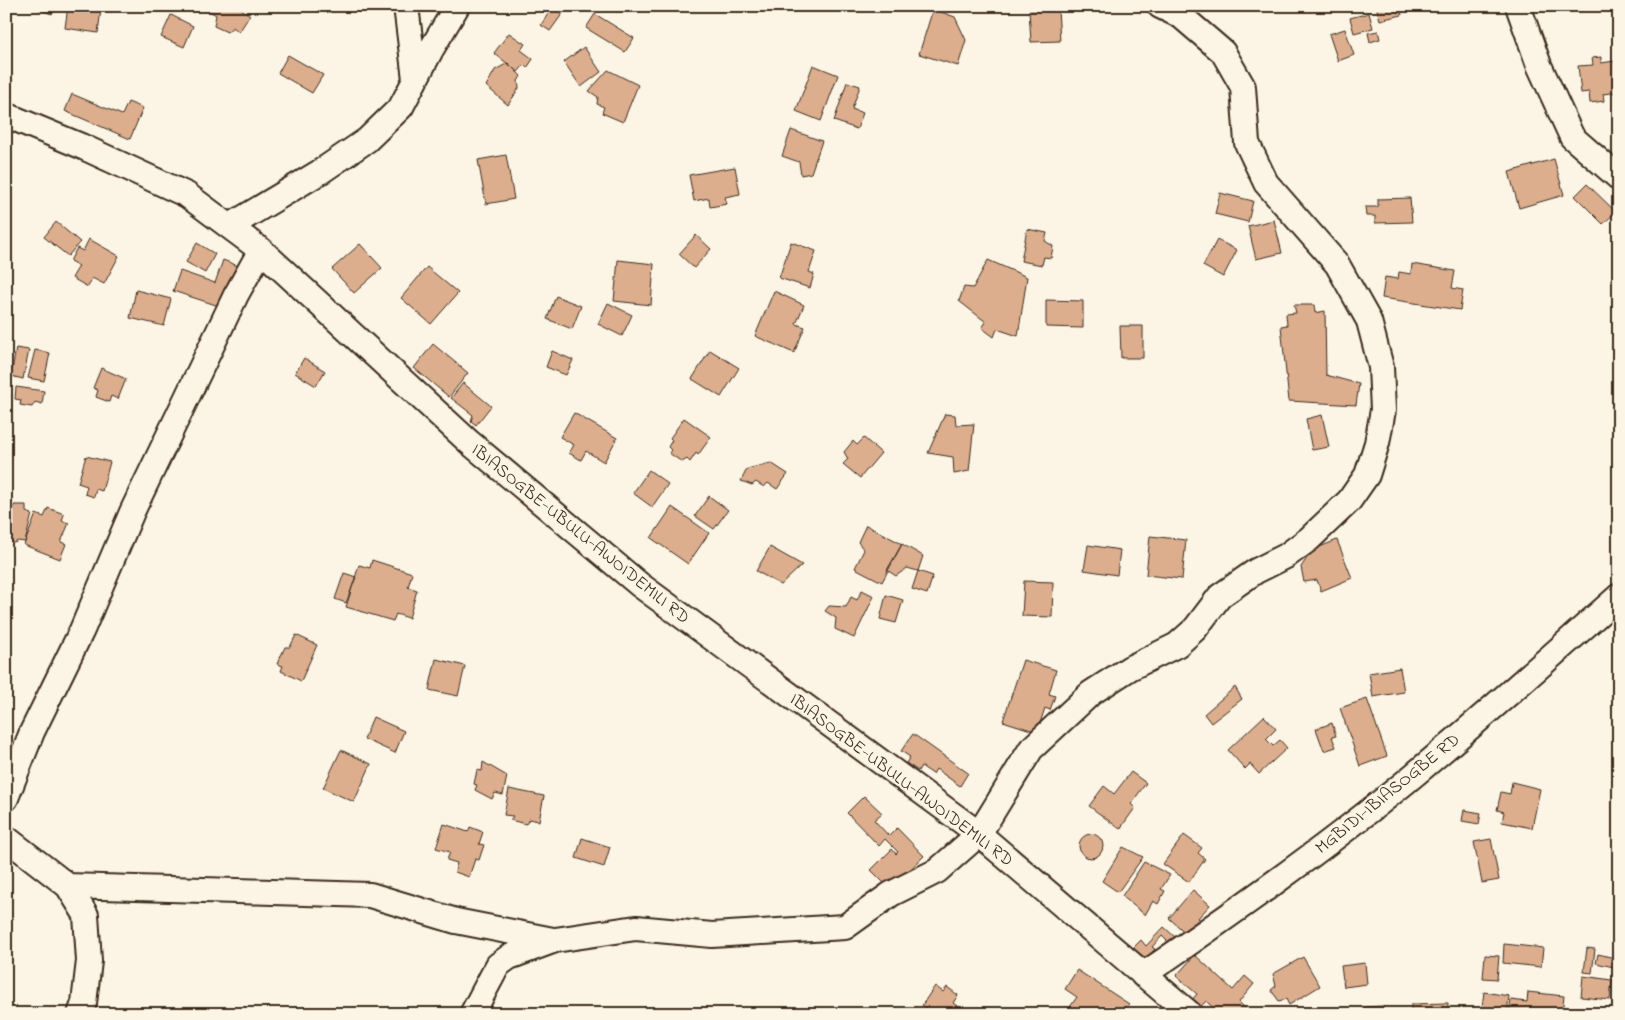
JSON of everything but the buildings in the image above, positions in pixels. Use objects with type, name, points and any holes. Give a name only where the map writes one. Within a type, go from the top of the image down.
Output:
[{"type":"street","points":[[406,6],[415,79]]},
{"type":"street","points":[[230,226],[320,172],[367,140],[401,107],[457,6]]},
{"type":"street","points":[[472,1014],[498,964],[509,957],[555,940],[636,928],[712,935],[845,927],[891,894],[937,872],[979,834],[1031,749],[1091,693],[1130,668],[1177,645],[1195,629],[1220,596],[1256,571],[1286,556],[1309,539],[1350,501],[1367,475],[1378,443],[1382,410],[1381,367],[1368,320],[1337,264],[1266,183],[1247,143],[1243,87],[1223,52],[1181,16],[1160,6]]},
{"type":"street","points":[[1518,6],[1539,65],[1572,137],[1619,178]]},
{"type":"street","name":"IBIASOGBE-UBULU-AWOIDEMILI RD","points":[[6,115],[80,146],[187,195],[230,226],[261,250],[469,442],[640,585],[979,834],[1190,1014]]},
{"type":"street","points":[[6,798],[32,732],[82,630],[132,512],[236,295],[261,250]]},
{"type":"street","name":"MGBIDI-IBIASOGBE RD","points":[[1143,975],[1229,917],[1406,781],[1526,679],[1619,596]]},
{"type":"street","points":[[6,838],[68,886],[86,915],[89,961],[84,1003],[80,1014]]},
{"type":"street","points":[[68,886],[370,895],[456,921],[555,940]]},
{"type":"street","points":[[509,957],[516,947],[512,933]]}]
